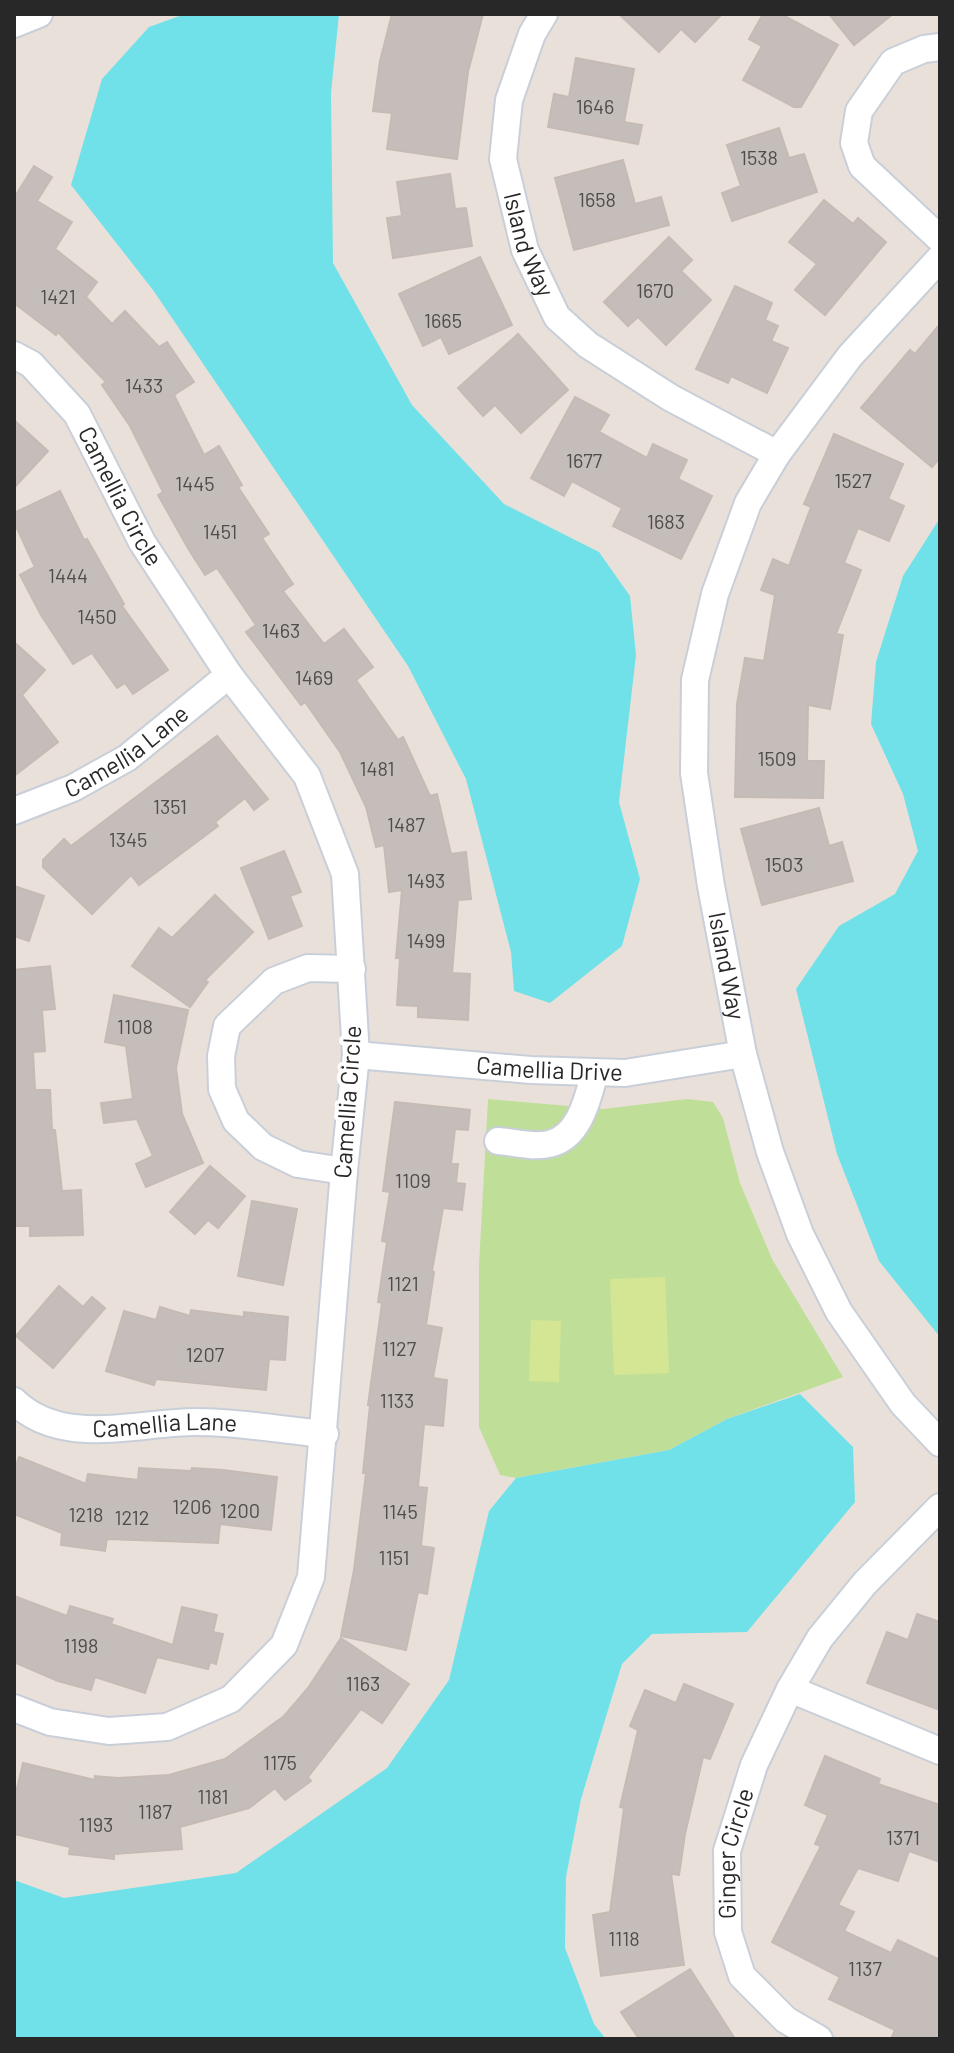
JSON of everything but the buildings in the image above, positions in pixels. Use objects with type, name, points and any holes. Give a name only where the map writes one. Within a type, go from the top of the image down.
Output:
[{"type":"street","points":[[14,24],[39,14]]},
{"type":"street","name":"Island Way","points":[[544,14],[532,34],[509,100],[503,159],[525,250],[557,317],[588,345],[671,398],[777,454]]},
{"type":"street","points":[[940,47],[924,49],[893,62],[859,111],[854,143],[862,166],[940,239]]},
{"type":"street","name":"Island Way","points":[[940,258],[850,356],[777,454],[748,503],[715,594],[695,680],[694,773],[711,886],[743,1054],[770,1152],[800,1234],[839,1312],[903,1404],[940,1443]]},
{"type":"street","name":"Camellia Circle","points":[[14,355],[31,364],[77,414],[142,542],[229,675],[307,776],[345,874],[356,1055],[311,1577],[284,1645],[231,1699],[167,1727],[109,1731],[50,1722],[14,1708]]},
{"type":"street","name":"Camellia Lane","points":[[14,811],[73,788],[127,758],[229,675]]},
{"type":"street","points":[[344,1171],[298,1164],[263,1147],[236,1121],[222,1089],[221,1056],[227,1026],[274,981],[308,968],[352,969]]},
{"type":"street","name":"Camellia Drive","points":[[356,1055],[531,1070],[625,1073],[743,1054]]},
{"type":"street","points":[[498,1141],[549,1144],[565,1135],[582,1117],[595,1072]]},
{"type":"street","name":"Camellia Lane","points":[[14,1401],[24,1411],[66,1429],[197,1422],[325,1434]]},
{"type":"street","name":"Ginger Circle","points":[[819,2039],[786,2020],[742,1976],[728,1932],[727,1851],[754,1765],[790,1689],[820,1638],[865,1583],[940,1507]]},
{"type":"street","points":[[790,1689],[940,1751]]},
{"type":"green space","points":[[488,1099],[603,1109],[687,1099],[713,1102],[723,1118],[740,1183],[772,1259],[843,1377],[727,1419],[669,1450],[516,1478],[500,1475],[479,1427],[479,1265]]},
{"type":"green space","points":[[665,1277],[669,1373],[614,1375],[610,1279]]},
{"type":"green space","points":[[531,1320],[561,1321],[559,1382],[529,1381]]},
{"type":"water","points":[[185,14],[339,14],[331,93],[333,263],[412,405],[504,504],[599,552],[630,596],[636,655],[619,802],[640,879],[622,946],[550,1003],[514,991],[511,952],[466,779],[408,666],[153,290],[71,185],[102,79],[149,27]]},
{"type":"water","points":[[940,518],[940,1337],[879,1261],[837,1154],[796,989],[839,926],[895,894],[918,851],[903,794],[871,724],[876,662],[903,576]]},
{"type":"water","points":[[800,1394],[853,1447],[855,1502],[747,1632],[652,1634],[622,1664],[581,1799],[566,1877],[565,1948],[594,2024],[606,2039],[14,2037],[14,1880],[64,1898],[236,1873],[387,1768],[449,1680],[489,1511],[516,1478],[669,1450],[727,1419]]}]
